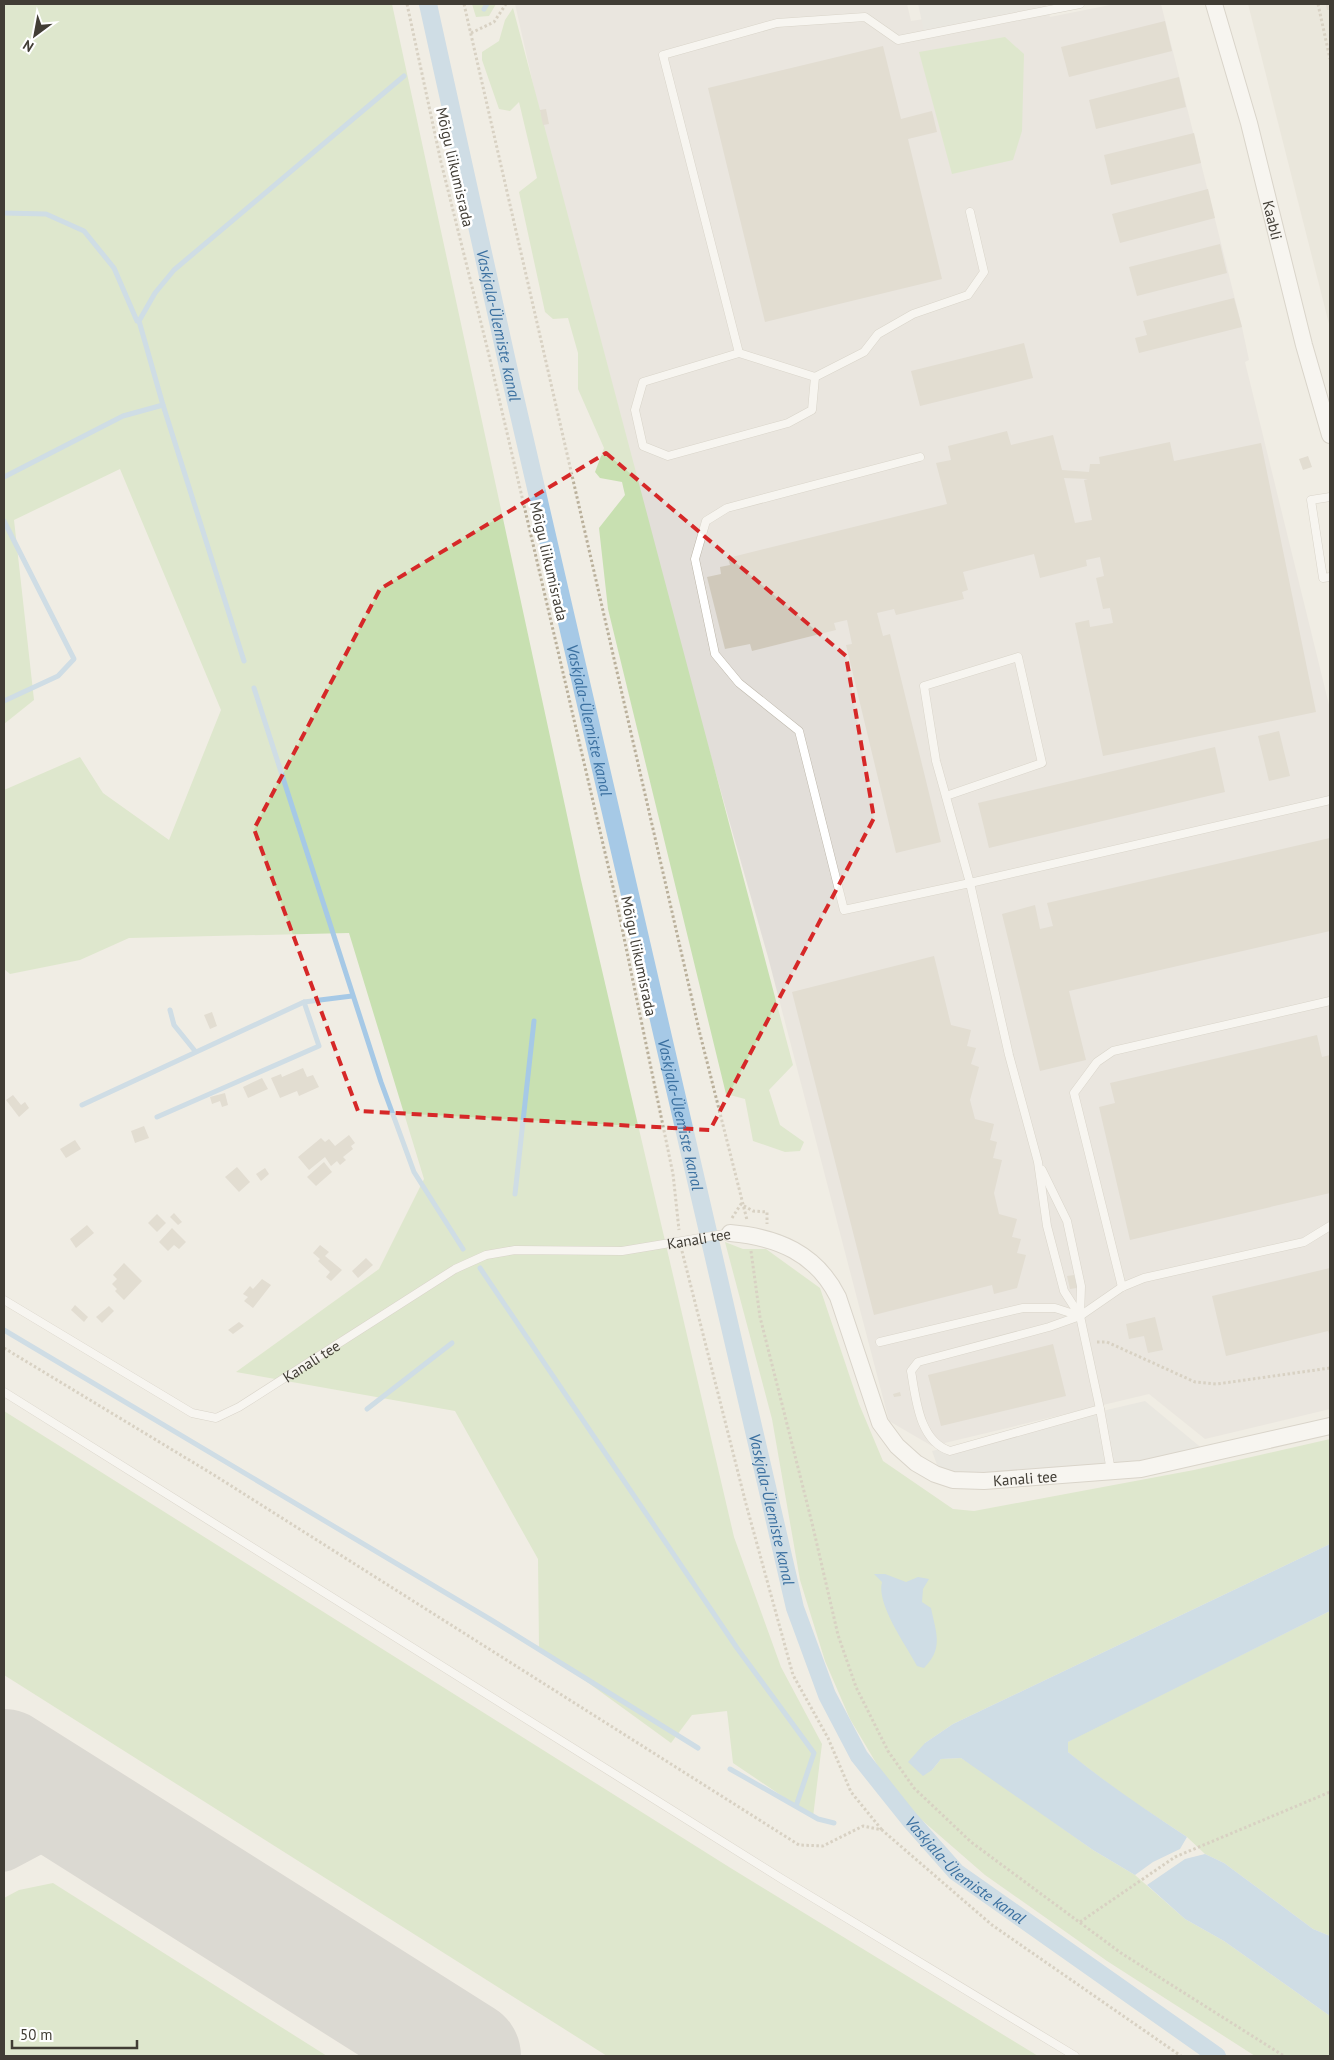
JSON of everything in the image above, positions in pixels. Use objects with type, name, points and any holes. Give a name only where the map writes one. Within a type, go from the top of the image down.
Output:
[{"type":"street","name":"Kaabli","points":[[1214,4],[1249,123],[1304,346],[1330,435]]},
{"type":"street","name":"Kanali tee","points":[[730,1233],[752,1235],[788,1246],[805,1255],[830,1282],[838,1297],[868,1394],[880,1423],[897,1446],[916,1462],[935,1474],[960,1480],[984,1481],[1141,1469],[1210,1455],[1330,1426]]},
{"type":"lane","points":[[739,353],[663,55],[777,23],[865,17],[898,40],[1080,4]]},
{"type":"lane","points":[[815,377],[812,410],[788,423],[668,456],[643,446],[635,410],[643,382],[739,353],[815,377],[864,352],[878,334],[913,314],[968,295],[984,272],[970,212]]},
{"type":"lane","points":[[920,457],[727,508],[706,521],[695,559],[715,654],[739,683],[799,731],[844,910],[1330,800]]},
{"type":"lane","points":[[1330,497],[1311,500],[1322,578],[1330,577]]},
{"type":"lane","points":[[946,796],[1042,763],[1018,657],[924,686],[936,761],[970,883],[1009,1055],[1038,1162],[1047,1226],[1064,1290],[1080,1316]]},
{"type":"lane","points":[[1122,1287],[1074,1093],[1097,1062],[1113,1051],[1330,1001]]},
{"type":"lane","points":[[1038,1162],[1067,1221],[1082,1286],[1080,1316],[1111,1471]]},
{"type":"lane","points":[[1100,1409],[950,1451],[938,1448],[927,1435],[911,1371],[918,1362],[1048,1327],[1080,1316],[1122,1287],[1144,1278],[1304,1242],[1330,1226]]},
{"type":"lane","name":"Kanali tee","points":[[4,1300],[192,1413],[216,1418],[239,1407],[455,1269],[486,1255],[515,1250],[622,1251],[730,1233]]},
{"type":"lane","points":[[880,1342],[1023,1308],[1055,1308],[1080,1316]]},
{"type":"lane","points":[[4,1392],[782,1879],[1076,2056]]},
{"type":"path","name":"Mõigu liikumisrada","points":[[407,4],[441,162],[488,346],[617,904],[673,1174],[679,1242],[746,1504],[794,1675],[828,1738],[851,1792],[882,1830],[992,1924],[1181,2056]]},
{"type":"path","points":[[464,4],[700,1034],[741,1204],[752,1235],[750,1249],[760,1317],[838,1635],[856,1687],[888,1751],[914,1788],[971,1842],[1121,1952],[1284,2056]]},
{"type":"path","points":[[471,33],[494,22],[506,4]]},
{"type":"path","points":[[1318,4],[1330,59]]},
{"type":"path","points":[[1086,1342],[1107,1342],[1195,1382],[1217,1384],[1330,1368]]},
{"type":"path","points":[[4,1348],[214,1475],[799,1845],[823,1846],[863,1826],[882,1830]]},
{"type":"path","points":[[1080,1922],[1175,1857],[1330,1792]]},
{"type":"highlighted area","points":[[606,453],[846,656],[874,818],[710,1130],[358,1111],[254,829],[380,589]]},
{"type":"shaded area","points":[[515,4],[907,4],[911,21],[1019,4],[1046,4],[1050,17],[1115,4],[1161,4],[1242,327],[1249,360],[1245,362],[1330,709],[1330,1409],[1205,1439],[1149,1394],[932,1446],[889,1421],[768,957],[585,314]]},
{"type":"shaded area","points":[[918,4],[1019,4],[1022,16],[925,36]]},
{"type":"shaded area","points":[[1248,4],[1330,4],[1330,328]]},
{"type":"shaded area","points":[[1145,1401],[1204,1450],[1143,1465],[1029,1473],[951,1472],[937,1465],[932,1451]]},
{"type":"green space","points":[[4,4],[392,4],[581,880],[734,1537],[781,1667],[822,1744],[813,1817],[733,1763],[727,1711],[692,1715],[671,1743],[539,1647],[538,1559],[455,1411],[236,1372],[379,1269],[424,1179],[349,933],[129,938],[80,960],[10,974],[4,969],[4,790],[80,757],[103,793],[169,840],[221,710],[120,469],[14,520],[34,700],[4,724]]},
{"type":"green space","points":[[472,4],[496,4],[489,16],[476,17]]},
{"type":"green space","points":[[513,8],[793,1065],[769,1090],[780,1125],[804,1142],[800,1151],[785,1152],[753,1141],[745,1099],[726,1094],[608,609],[599,528],[625,495],[622,482],[600,478],[595,472],[604,448],[578,389],[578,353],[568,318],[553,319],[545,312],[519,192],[537,178],[519,102],[510,111],[499,109],[482,60],[482,52],[499,41],[505,20]]},
{"type":"green space","points":[[1005,37],[1024,54],[1022,131],[1013,160],[952,174],[919,52]]},
{"type":"green space","points":[[725,1242],[743,1249],[766,1249],[820,1288],[859,1404],[883,1461],[953,1509],[974,1511],[1194,1470],[1330,1439],[1330,1544],[953,1724],[925,1743],[932,1770],[941,1759],[961,1758],[979,1769],[1093,1850],[1135,1875],[1185,1919],[1224,1941],[1330,2016],[1330,2056],[1255,2056],[1107,1961],[985,1875],[916,1815],[885,1778],[850,1719],[825,1661],[800,1580],[772,1419]]},
{"type":"green space","points":[[4,1411],[729,1867],[1038,2056],[607,2056],[4,1675]]},
{"type":"green space","points":[[1330,1611],[1330,1936],[1313,1929],[1224,1863],[1205,1854],[1187,1837],[1125,1796],[1068,1752],[1068,1742]]},
{"type":"green space","points":[[53,1883],[327,2056],[4,2056],[4,1898],[19,1890]]},
{"type":"water","points":[[1330,1544],[1330,1611],[1068,1742],[1068,1752],[1126,1796],[1187,1837],[1180,1849],[1153,1862],[1135,1875],[1093,1850],[961,1758],[941,1759],[932,1770],[923,1776],[908,1762],[925,1743],[953,1724]]},
{"type":"water","points":[[874,1574],[885,1574],[906,1582],[918,1577],[929,1579],[923,1589],[922,1602],[931,1608],[937,1640],[934,1654],[924,1668],[917,1666],[893,1624],[883,1601],[882,1582]]},
{"type":"water","points":[[1205,1854],[1224,1863],[1313,1929],[1330,1936],[1330,2016],[1224,1941],[1185,1919],[1147,1885],[1185,1859]]},
{"type":"building","points":[[1326,4],[1330,4],[1330,10],[1327,10]]},
{"type":"building","points":[[1165,21],[1172,51],[1069,77],[1061,47]]},
{"type":"building","points":[[883,46],[901,119],[932,111],[937,132],[908,139],[942,279],[765,322],[708,88]]},
{"type":"building","points":[[1179,77],[1186,107],[1096,129],[1089,100]]},
{"type":"building","points":[[546,109],[549,124],[543,125],[540,110]]},
{"type":"building","points":[[1194,133],[1201,163],[1111,185],[1104,155]]},
{"type":"building","points":[[1208,189],[1215,218],[1120,243],[1112,214]]},
{"type":"building","points":[[1220,244],[1227,273],[1137,296],[1129,267]]},
{"type":"building","points":[[1234,298],[1242,327],[1139,353],[1135,338],[1147,335],[1143,321]]},
{"type":"building","points":[[1024,343],[1033,378],[920,406],[911,371]]},
{"type":"building","points":[[1007,431],[1011,445],[1053,435],[1062,470],[1089,472],[1090,464],[1100,464],[1099,457],[1170,442],[1174,461],[1261,443],[1316,712],[1103,756],[1075,623],[1089,620],[1090,627],[1113,623],[1110,608],[1103,609],[1096,578],[1104,576],[1100,557],[1086,560],[1087,566],[1040,578],[1034,554],[963,572],[968,590],[962,592],[964,599],[896,615],[894,609],[877,613],[883,636],[890,634],[941,842],[896,853],[846,645],[852,644],[847,620],[834,623],[836,630],[752,651],[750,644],[725,649],[707,577],[721,574],[720,567],[730,565],[728,558],[947,504],[936,463],[951,460],[948,446]],"holes":[[[1064,478],[1088,479],[1084,480],[1092,520],[1075,523]]]},
{"type":"building","points":[[1308,456],[1312,467],[1303,470],[1299,459]]},
{"type":"building","points":[[1279,731],[1290,776],[1269,781],[1258,736]]},
{"type":"building","points":[[1215,747],[1225,792],[989,848],[978,803]]},
{"type":"building","points":[[1330,838],[1330,931],[1069,991],[1086,1060],[1040,1071],[1002,914],[1035,905],[1040,929],[1053,926],[1047,903]]},
{"type":"building","points":[[934,956],[951,1025],[971,1030],[967,1046],[976,1048],[971,1064],[979,1067],[970,1100],[975,1119],[994,1124],[990,1140],[997,1142],[993,1158],[1002,1160],[994,1193],[999,1214],[1017,1219],[1012,1237],[1021,1239],[1017,1253],[1026,1255],[1017,1288],[994,1294],[992,1285],[874,1315],[792,992]]},
{"type":"building","points":[[212,1012],[217,1026],[210,1029],[204,1015]]},
{"type":"building","points":[[1317,1035],[1322,1057],[1330,1055],[1330,1193],[1130,1240],[1099,1107],[1115,1103],[1110,1083]]},
{"type":"building","points":[[303,1068],[307,1077],[313,1075],[319,1087],[299,1096],[297,1091],[280,1098],[271,1078],[281,1074],[282,1077]]},
{"type":"building","points":[[262,1078],[268,1089],[248,1098],[243,1087]]},
{"type":"building","points":[[225,1093],[228,1105],[222,1107],[220,1101],[212,1104],[210,1097]]},
{"type":"building","points":[[13,1095],[21,1105],[25,1102],[29,1108],[19,1117],[6,1100]]},
{"type":"building","points":[[144,1126],[149,1138],[135,1143],[131,1131]]},
{"type":"building","points":[[349,1135],[355,1143],[351,1146],[353,1149],[343,1157],[346,1160],[340,1165],[337,1161],[331,1166],[325,1157],[309,1170],[298,1157],[321,1138],[325,1142],[329,1139],[335,1146]]},
{"type":"building","points":[[75,1140],[81,1149],[66,1158],[60,1149]]},
{"type":"building","points":[[324,1162],[332,1172],[316,1186],[307,1177]]},
{"type":"building","points":[[237,1167],[250,1182],[239,1192],[225,1177]]},
{"type":"building","points":[[265,1168],[269,1174],[261,1181],[256,1174]]},
{"type":"building","points":[[174,1213],[182,1222],[178,1225],[170,1217]]},
{"type":"building","points":[[157,1214],[166,1223],[157,1232],[148,1223]]},
{"type":"building","points":[[87,1225],[94,1233],[76,1248],[70,1239]]},
{"type":"building","points":[[172,1228],[186,1242],[179,1249],[174,1245],[168,1251],[159,1242]]},
{"type":"building","points":[[320,1245],[329,1252],[325,1256],[342,1270],[331,1281],[326,1277],[330,1272],[318,1261],[320,1259],[313,1253]]},
{"type":"building","points":[[366,1258],[373,1265],[358,1278],[352,1271]]},
{"type":"building","points":[[124,1263],[142,1281],[124,1300],[115,1291],[117,1289],[112,1284],[117,1279],[113,1275]]},
{"type":"building","points":[[1330,1268],[1330,1337],[1328,1331],[1226,1356],[1212,1296]]},
{"type":"building","points":[[1074,1275],[1077,1288],[1070,1289],[1067,1276]]},
{"type":"building","points":[[262,1279],[271,1285],[253,1308],[244,1301],[248,1297],[243,1294],[250,1286],[253,1289]]},
{"type":"building","points":[[75,1305],[88,1317],[84,1322],[71,1310]]},
{"type":"building","points":[[109,1306],[114,1311],[102,1323],[96,1317]]},
{"type":"building","points":[[1155,1317],[1163,1350],[1148,1353],[1144,1336],[1129,1339],[1126,1324]]},
{"type":"building","points":[[239,1322],[244,1326],[233,1334],[228,1330]]},
{"type":"building","points":[[1053,1344],[1066,1396],[941,1426],[928,1375]]},
{"type":"building","points":[[900,1392],[901,1396],[894,1397],[893,1394]]},
{"type":"waterway","name":"Vaskjala-Ülemiste kanal","points":[[428,4],[511,380],[795,1608],[827,1695],[859,1756],[910,1820],[956,1872],[1217,2056]]},
{"type":"waterway","points":[[484,9],[487,4]]},
{"type":"waterway","points":[[4,477],[123,416],[163,405],[139,321],[155,293],[174,270],[404,76]]},
{"type":"waterway","points":[[4,213],[46,214],[84,231],[114,268],[137,321]]},
{"type":"waterway","points":[[163,405],[244,661]]},
{"type":"waterway","points":[[4,521],[74,659],[58,676],[4,701]]},
{"type":"waterway","points":[[254,688],[381,1082],[414,1172],[463,1249]]},
{"type":"waterway","points":[[82,1105],[304,1002],[352,996]]},
{"type":"waterway","points":[[157,1117],[319,1046],[304,1002]]},
{"type":"waterway","points":[[170,1010],[174,1025],[195,1051]]},
{"type":"waterway","points":[[515,1194],[534,1021]]},
{"type":"waterway","points":[[480,1268],[737,1648],[814,1753],[796,1806]]},
{"type":"waterway","points":[[4,1330],[493,1621],[698,1748]]},
{"type":"waterway","points":[[367,1409],[452,1343]]},
{"type":"waterway","points":[[730,1769],[818,1819],[834,1823]]},
{"type":"taxiway","points":[[4,1849],[36,1832],[77,1826],[123,1840]]},
{"type":"runway","points":[[4,1765],[465,2056]]}]
